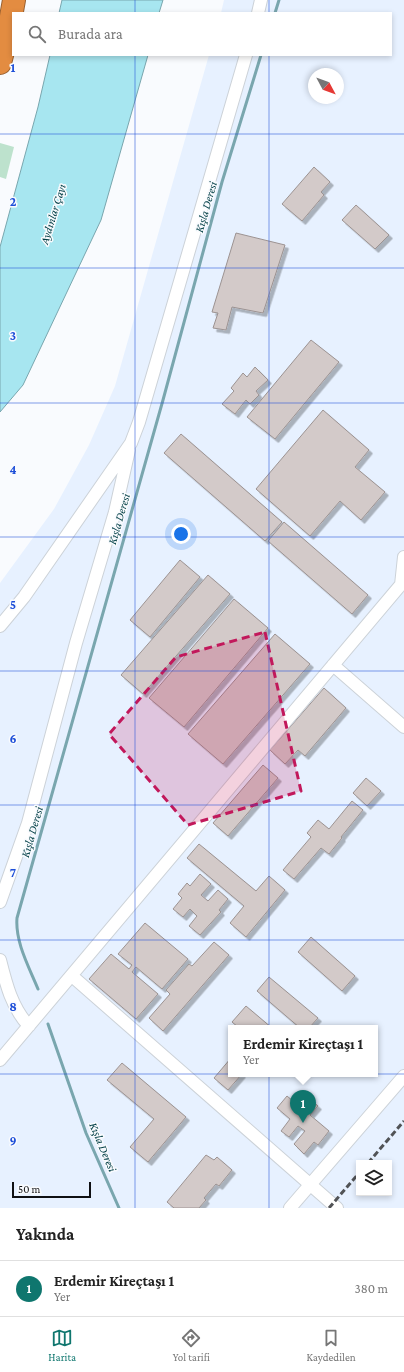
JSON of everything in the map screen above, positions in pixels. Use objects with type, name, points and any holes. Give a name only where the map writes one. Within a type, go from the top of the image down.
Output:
[{"type":"highway","points":[[0,63],[14,0]]},
{"type":"street","points":[[258,12],[262,0]]},
{"type":"street","points":[[0,902],[28,823],[76,643],[115,512],[131,443],[140,422],[246,56]]},
{"type":"street","points":[[0,626],[24,596],[131,443]]},
{"type":"street","points":[[0,1060],[402,583],[404,557]]},
{"type":"street","points":[[333,665],[404,726]]},
{"type":"street","points":[[0,960],[6,985],[15,1007],[21,1018],[29,1026]]},
{"type":"street","points":[[72,976],[337,1208]]},
{"type":"street","points":[[290,1208],[404,1076]]},
{"type":"highlighted area","points":[[265,632],[301,791],[188,825],[109,734],[176,657]]},
{"type":"shaded area","points":[[224,0],[404,0],[404,1208],[0,1208],[0,583],[54,509],[89,445],[115,386],[209,56],[392,56],[392,12],[221,12]]},
{"type":"green space","points":[[0,143],[14,147],[6,179],[0,177]]},
{"type":"water","points":[[62,0],[163,0],[159,12],[59,12]]},
{"type":"water","name":"Aydınlar Çayı","points":[[50,56],[148,56],[101,220],[23,385],[0,412],[0,247],[38,107]]},
{"type":"building","points":[[314,167],[330,182],[321,192],[324,195],[302,221],[282,204]]},
{"type":"building","points":[[356,205],[389,235],[375,249],[342,220]]},
{"type":"building","points":[[236,233],[285,245],[263,313],[232,307],[226,330],[213,328],[218,313],[212,312]]},
{"type":"building","points":[[311,340],[339,362],[275,439],[247,417]]},
{"type":"building","points":[[255,367],[268,380],[256,391],[259,395],[250,404],[246,400],[235,414],[222,404],[234,391],[231,388],[243,373],[247,377]]},
{"type":"building","points":[[323,410],[369,450],[355,467],[385,492],[361,520],[340,501],[310,536],[256,489]]},
{"type":"building","points":[[181,434],[282,522],[265,541],[164,453]]},
{"type":"building","points":[[284,522],[368,595],[352,614],[268,541]]},
{"type":"building","points":[[180,560],[200,577],[150,637],[130,620]]},
{"type":"building","points":[[208,575],[230,594],[143,694],[121,675]]},
{"type":"building","points":[[234,599],[268,628],[184,727],[149,698]]},
{"type":"building","points":[[275,634],[310,664],[223,764],[188,734]]},
{"type":"building","points":[[324,688],[346,708],[305,756],[298,750],[285,764],[270,750]]},
{"type":"building","points":[[263,765],[278,778],[228,836],[213,823]]},
{"type":"building","points":[[366,778],[381,791],[367,806],[353,793]]},
{"type":"building","points":[[352,801],[363,810],[329,854],[321,848],[294,879],[283,870],[311,837],[307,833],[318,820],[329,829]]},
{"type":"building","points":[[199,844],[256,891],[269,876],[285,890],[246,937],[230,923],[244,906],[187,858]]},
{"type":"building","points":[[200,874],[211,884],[201,895],[208,901],[218,890],[228,899],[219,910],[221,912],[200,935],[189,926],[197,916],[190,909],[183,917],[173,909],[182,898],[178,894],[187,883],[190,886]]},
{"type":"building","points":[[145,923],[188,959],[162,989],[136,967],[132,972],[158,994],[136,1019],[89,979],[111,954],[129,969],[132,965],[118,954]]},
{"type":"building","points":[[311,937],[355,976],[342,991],[298,952]]},
{"type":"building","points":[[214,942],[229,955],[163,1031],[149,1018],[170,994],[166,990],[189,964],[192,966]]},
{"type":"building","points":[[269,977],[318,1018],[312,1025],[297,1025],[257,991]]},
{"type":"building","points":[[246,1006],[268,1025],[236,1025],[232,1022]]},
{"type":"building","points":[[228,1062],[228,1077],[239,1077],[228,1090],[214,1078]]},
{"type":"building","points":[[122,1063],[186,1117],[148,1162],[130,1147],[154,1119],[107,1080]]},
{"type":"building","points":[[287,1096],[299,1106],[306,1096],[318,1106],[310,1115],[329,1131],[318,1145],[314,1142],[304,1154],[294,1144],[305,1131],[298,1126],[289,1137],[281,1131],[290,1119],[277,1108]]},
{"type":"building","points":[[206,1155],[214,1160],[217,1157],[232,1170],[219,1186],[216,1184],[204,1198],[206,1200],[199,1208],[174,1208],[167,1202]]},
{"type":"waterway","name":"Kışla Deresi","points":[[275,12],[279,0]]},
{"type":"waterway","name":"Kışla Deresi","points":[[38,989],[20,945],[17,918],[163,400],[222,182],[261,56]]},
{"type":"waterway","name":"Kışla Deresi","points":[[48,1024],[86,1133],[119,1208]]},
{"type":"railway","points":[[371,1160],[404,1121]]},
{"type":"railway","points":[[329,1208],[356,1176]]},
{"type":"place","name":"Erdemir Kireçtaşı 1","points":[[303,1123]]}]
